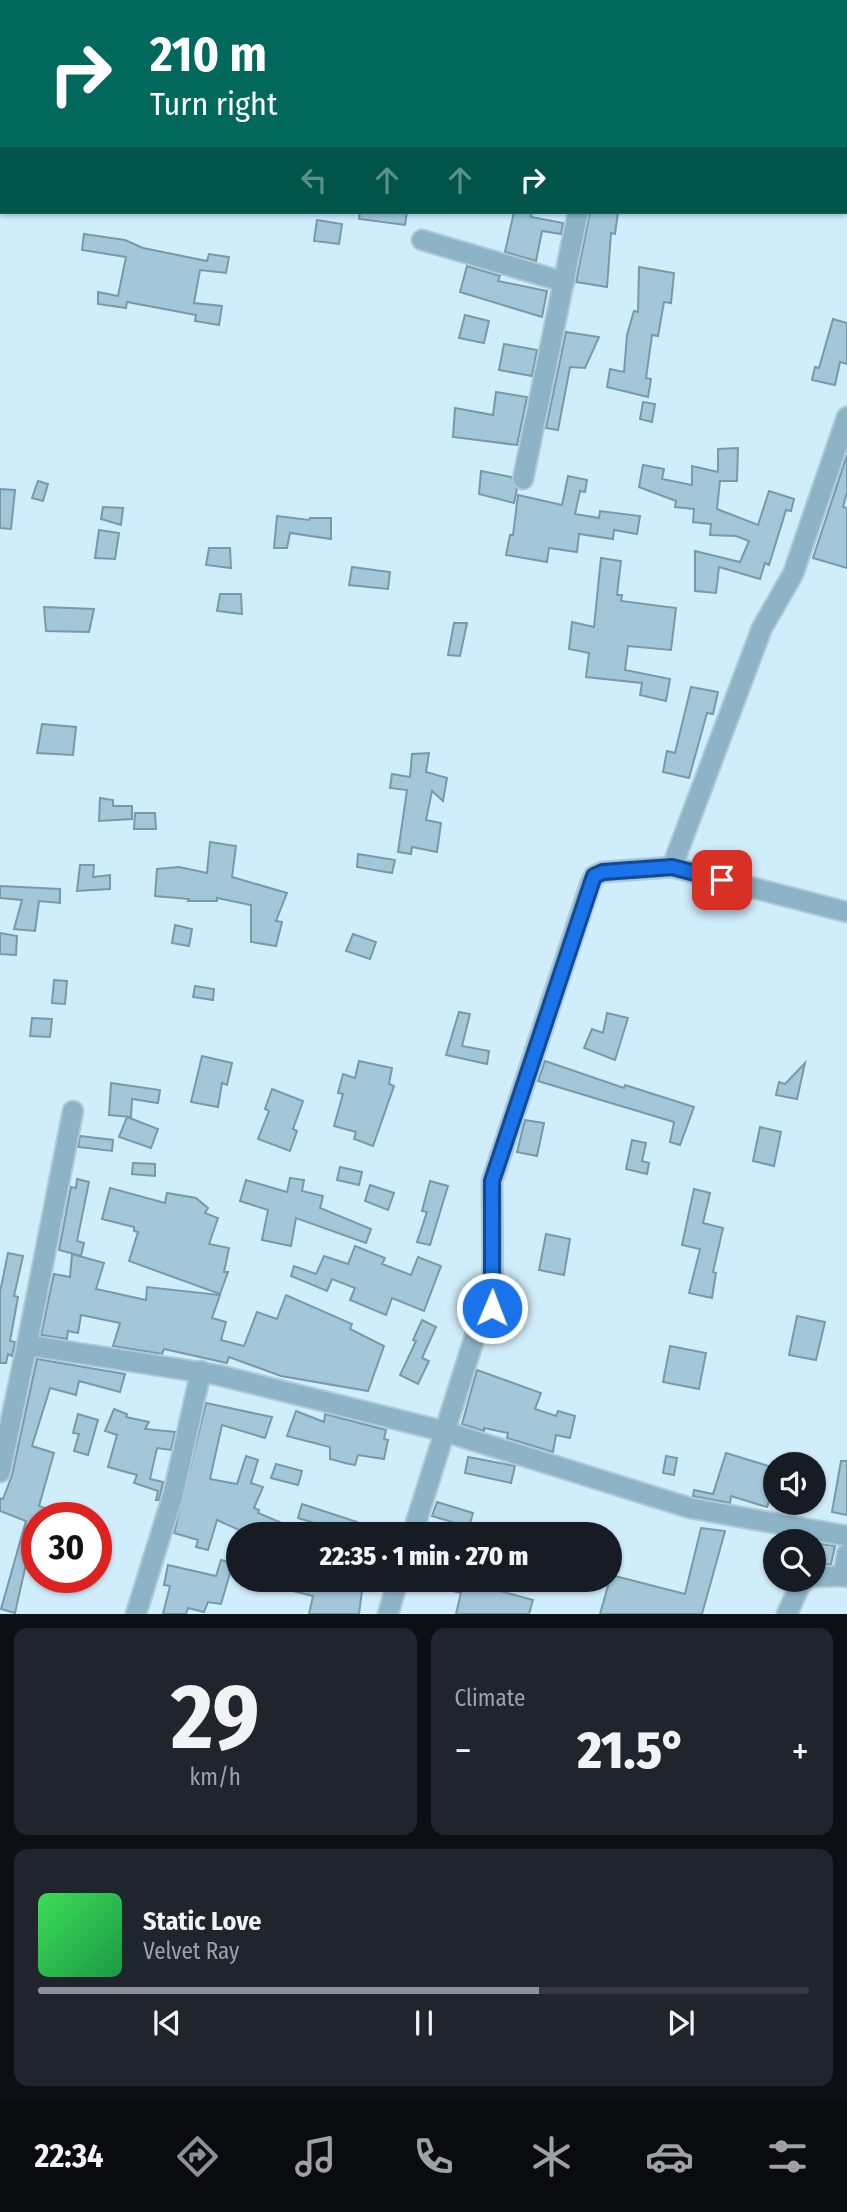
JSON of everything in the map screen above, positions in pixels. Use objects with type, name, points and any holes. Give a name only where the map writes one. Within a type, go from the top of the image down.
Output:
[{"type":"street","points":[[523,479],[579,214]]},
{"type":"street","points":[[422,240],[564,282]]},
{"type":"street","points":[[672,867],[762,628],[793,574],[847,417]]},
{"type":"street","points":[[416,1522],[475,1336],[492,1308],[492,1181],[594,876],[603,872],[672,867],[847,912]]},
{"type":"street","points":[[0,1472],[73,1111]]},
{"type":"street","points":[[27,1345],[201,1371],[443,1431],[690,1508],[847,1536]]},
{"type":"street","points":[[136,1614],[173,1495],[201,1371]]},
{"type":"street","points":[[826,1577],[845,1577],[847,1554]]},
{"type":"street","points":[[388,1614],[394,1592]]},
{"type":"street","points":[[787,1614],[797,1592]]},
{"type":"building","points":[[360,214],[407,214],[405,225],[359,219]]},
{"type":"building","points":[[514,214],[532,214],[531,217],[563,223],[561,234],[542,231],[536,261],[505,252]]},
{"type":"building","points":[[590,214],[618,214],[615,234],[611,233],[607,287],[576,282]]},
{"type":"building","points":[[317,220],[342,224],[339,244],[314,241]]},
{"type":"building","points":[[84,234],[125,240],[143,248],[207,261],[209,254],[229,257],[226,273],[200,270],[194,303],[222,306],[219,325],[195,321],[196,315],[127,302],[126,308],[98,304],[98,292],[118,296],[126,257],[82,250]]},
{"type":"building","points":[[467,266],[500,276],[498,281],[547,291],[542,317],[460,292]]},
{"type":"building","points":[[639,267],[674,273],[671,303],[664,302],[658,336],[652,335],[646,378],[651,379],[648,397],[607,387],[610,369],[624,372],[627,335],[634,311],[638,312]]},
{"type":"building","points":[[465,315],[489,321],[484,343],[459,338]]},
{"type":"building","points":[[833,319],[847,323],[847,364],[840,362],[835,385],[812,380],[815,367],[819,368]]},
{"type":"building","points":[[566,332],[599,337],[585,368],[570,367],[558,430],[546,428]]},
{"type":"building","points":[[504,344],[537,350],[532,376],[499,370]]},
{"type":"building","points":[[496,392],[527,397],[517,445],[453,437],[455,408],[493,415]]},
{"type":"building","points":[[643,402],[655,404],[652,422],[640,419]]},
{"type":"building","points":[[738,448],[737,481],[720,481],[717,509],[758,525],[769,491],[794,499],[791,511],[786,510],[769,565],[765,563],[760,579],[719,567],[716,593],[695,591],[695,551],[740,562],[749,541],[736,536],[710,535],[711,524],[693,522],[694,509],[675,507],[676,501],[639,487],[643,465],[664,469],[662,479],[692,485],[692,466],[718,472],[718,449]]},
{"type":"building","points":[[847,455],[847,492],[843,507],[847,508],[847,568],[813,558]]},
{"type":"building","points":[[481,471],[511,477],[517,489],[514,503],[479,494]]},
{"type":"building","points":[[568,476],[587,480],[585,492],[580,491],[575,514],[599,518],[600,511],[640,516],[637,534],[614,530],[613,539],[579,534],[577,552],[549,548],[547,562],[506,555],[510,535],[513,535],[518,495],[562,505]]},
{"type":"building","points":[[38,481],[48,484],[43,501],[32,498]]},
{"type":"building","points":[[0,489],[15,490],[11,529],[0,528]]},
{"type":"building","points":[[103,507],[123,508],[121,525],[101,519]]},
{"type":"building","points":[[277,516],[309,520],[331,518],[331,539],[290,533],[287,548],[274,548]]},
{"type":"building","points":[[99,530],[119,533],[115,559],[95,558]]},
{"type":"building","points":[[209,548],[230,548],[231,568],[206,565]]},
{"type":"building","points":[[601,558],[621,561],[617,595],[622,595],[621,601],[676,608],[671,650],[628,646],[625,670],[670,679],[666,701],[640,695],[642,683],[586,677],[589,653],[569,649],[572,622],[594,627]]},
{"type":"building","points":[[352,567],[390,572],[388,589],[349,585]]},
{"type":"building","points":[[220,594],[241,594],[242,614],[217,611]]},
{"type":"building","points":[[44,607],[94,609],[89,632],[46,631]]},
{"type":"building","points":[[454,623],[467,623],[460,656],[448,655]]},
{"type":"building","points":[[691,687],[718,692],[713,714],[707,713],[689,778],[663,772],[667,751],[675,753]]},
{"type":"building","points":[[42,724],[76,727],[73,755],[37,753]]},
{"type":"building","points":[[429,753],[426,772],[447,778],[443,801],[432,791],[426,820],[441,823],[437,852],[412,847],[411,854],[398,852],[407,790],[390,788],[392,774],[410,777],[412,754]]},
{"type":"building","points":[[100,798],[113,800],[113,806],[132,806],[132,819],[99,821]]},
{"type":"building","points":[[135,813],[155,813],[156,829],[134,829]]},
{"type":"building","points":[[210,842],[236,846],[232,877],[287,893],[276,921],[282,922],[276,946],[251,942],[251,905],[217,898],[217,901],[188,901],[189,899],[155,896],[157,869],[179,867],[207,873]]},
{"type":"building","points":[[358,854],[395,860],[392,873],[357,867]]},
{"type":"building","points":[[80,865],[94,865],[93,877],[110,875],[110,889],[77,891]]},
{"type":"building","points":[[0,886],[60,889],[60,903],[39,901],[35,931],[14,929],[22,900],[0,898]]},
{"type":"building","points":[[175,925],[192,929],[189,946],[172,943]]},
{"type":"building","points":[[0,933],[17,936],[16,955],[0,954]]},
{"type":"building","points":[[353,934],[376,942],[370,959],[346,951]]},
{"type":"building","points":[[54,980],[67,981],[65,1004],[52,1003]]},
{"type":"building","points":[[195,986],[214,989],[213,1000],[193,997]]},
{"type":"building","points":[[459,1012],[470,1014],[462,1046],[489,1051],[487,1064],[446,1055]]},
{"type":"building","points":[[607,1013],[628,1018],[615,1060],[584,1048],[592,1029],[603,1033]]},
{"type":"building","points":[[32,1018],[52,1019],[50,1037],[30,1036]]},
{"type":"building","points":[[202,1056],[232,1063],[227,1085],[222,1083],[218,1107],[191,1102]]},
{"type":"building","points":[[359,1061],[392,1068],[389,1084],[394,1086],[373,1146],[354,1139],[356,1132],[334,1126],[343,1094],[338,1093],[343,1074],[355,1078]]},
{"type":"building","points":[[545,1061],[624,1088],[625,1085],[694,1107],[680,1145],[670,1142],[674,1122],[538,1081]]},
{"type":"building","points":[[805,1063],[797,1099],[776,1095],[779,1082],[785,1084]]},
{"type":"building","points":[[111,1083],[160,1090],[158,1103],[132,1099],[131,1117],[109,1115]]},
{"type":"building","points":[[272,1089],[303,1101],[293,1129],[297,1131],[290,1151],[258,1139],[269,1111],[265,1109]]},
{"type":"building","points":[[127,1117],[158,1129],[151,1148],[119,1137]]},
{"type":"building","points":[[525,1120],[544,1123],[537,1156],[517,1152]]},
{"type":"building","points":[[760,1127],[781,1132],[774,1166],[753,1161]]},
{"type":"building","points":[[80,1136],[113,1140],[112,1151],[78,1147]]},
{"type":"building","points":[[632,1140],[646,1143],[642,1161],[649,1163],[647,1174],[626,1169]]},
{"type":"building","points":[[133,1163],[155,1164],[155,1176],[132,1174]]},
{"type":"building","points":[[340,1167],[362,1172],[359,1185],[337,1180]]},
{"type":"building","points":[[290,1178],[304,1180],[302,1191],[323,1196],[320,1208],[371,1229],[366,1243],[296,1218],[291,1246],[262,1240],[268,1210],[240,1201],[246,1180],[287,1192]]},
{"type":"building","points":[[77,1179],[89,1182],[77,1241],[84,1243],[81,1256],[59,1250],[71,1187],[76,1188]]},
{"type":"building","points":[[430,1181],[448,1186],[430,1245],[417,1242],[427,1212],[422,1211]]},
{"type":"building","points":[[370,1185],[394,1193],[388,1210],[365,1201]]},
{"type":"building","points":[[110,1188],[165,1203],[167,1193],[196,1198],[208,1208],[205,1213],[218,1218],[209,1244],[229,1248],[224,1272],[228,1272],[220,1294],[129,1261],[138,1232],[134,1231],[134,1227],[102,1219]]},
{"type":"building","points":[[694,1189],[710,1193],[703,1223],[723,1228],[713,1272],[716,1273],[712,1298],[689,1293],[700,1249],[682,1245]]},
{"type":"building","points":[[546,1234],[570,1239],[564,1275],[539,1270]]},
{"type":"building","points":[[355,1246],[385,1258],[382,1264],[411,1275],[418,1257],[441,1266],[424,1311],[392,1298],[386,1315],[350,1300],[355,1288],[332,1279],[327,1291],[291,1276],[294,1266],[316,1274],[324,1256],[348,1264]]},
{"type":"building","points":[[8,1253],[23,1256],[14,1296],[18,1297],[10,1341],[15,1342],[12,1356],[8,1354],[6,1363],[0,1363],[0,1292]]},
{"type":"building","points":[[72,1254],[104,1263],[96,1289],[146,1300],[147,1287],[220,1295],[212,1318],[226,1322],[221,1340],[244,1346],[257,1312],[277,1319],[286,1295],[352,1324],[350,1329],[384,1346],[368,1391],[281,1376],[229,1357],[227,1363],[164,1349],[162,1354],[113,1346],[120,1323],[81,1315],[78,1333],[68,1331],[67,1339],[41,1335],[54,1274],[70,1277]]},
{"type":"building","points":[[797,1316],[825,1322],[816,1360],[789,1355]]},
{"type":"building","points":[[422,1320],[436,1327],[422,1358],[429,1361],[418,1384],[400,1375],[416,1341],[413,1340]]},
{"type":"building","points":[[670,1346],[706,1353],[699,1389],[663,1382]]},
{"type":"building","points":[[37,1359],[125,1374],[120,1392],[79,1381],[76,1395],[50,1388],[32,1446],[54,1453],[40,1502],[21,1502],[21,1519],[0,1511],[0,1498],[3,1499],[12,1475]]},
{"type":"building","points":[[477,1370],[541,1393],[535,1409],[556,1416],[558,1411],[575,1416],[570,1438],[556,1435],[553,1452],[507,1438],[508,1433],[484,1428],[484,1431],[462,1424]]},
{"type":"building","points":[[206,1403],[272,1417],[265,1438],[222,1425],[210,1479],[237,1484],[246,1456],[258,1460],[251,1483],[263,1487],[254,1508],[259,1510],[258,1513],[280,1522],[226,1524],[217,1520],[208,1550],[196,1547],[198,1540],[174,1533]]},
{"type":"building","points":[[114,1409],[127,1414],[126,1417],[149,1422],[145,1429],[175,1432],[171,1450],[157,1448],[150,1479],[163,1482],[159,1500],[156,1500],[158,1491],[134,1483],[137,1475],[108,1467],[117,1435],[105,1431]]},
{"type":"building","points":[[296,1411],[324,1422],[325,1414],[386,1430],[384,1439],[388,1440],[384,1459],[358,1455],[355,1465],[345,1463],[330,1459],[330,1447],[287,1436]]},
{"type":"building","points":[[78,1414],[98,1420],[88,1455],[74,1451],[79,1434],[73,1433]]},
{"type":"building","points":[[726,1453],[763,1464],[763,1506],[731,1496],[730,1503],[693,1496],[694,1490],[713,1494]]},
{"type":"building","points":[[666,1456],[677,1458],[674,1475],[663,1473]]},
{"type":"building","points":[[468,1457],[515,1466],[511,1483],[465,1473]]},
{"type":"building","points":[[841,1461],[847,1461],[847,1515],[832,1512]]},
{"type":"building","points":[[276,1464],[302,1471],[298,1485],[271,1478]]},
{"type":"building","points":[[437,1502],[473,1513],[470,1522],[452,1522],[432,1516]]},
{"type":"building","points":[[302,1504],[357,1522],[311,1522],[298,1518]]},
{"type":"building","points":[[701,1528],[725,1531],[702,1614],[600,1614],[606,1592],[622,1592],[622,1578],[685,1594]]},
{"type":"building","points":[[21,1539],[21,1586],[15,1613],[1,1609]]},
{"type":"building","points":[[826,1545],[835,1546],[831,1564],[826,1564]]},
{"type":"building","points":[[221,1560],[226,1561],[226,1587],[221,1604],[208,1602],[204,1612],[188,1608],[186,1614],[163,1614],[170,1586],[164,1585],[168,1565],[216,1576]]},
{"type":"building","points":[[297,1592],[362,1592],[359,1614],[309,1614],[313,1596]]},
{"type":"building","points":[[457,1592],[503,1592],[533,1600],[529,1614],[456,1614],[461,1593]]},
{"type":"route","points":[[492,1308],[492,1181],[594,876],[603,872],[672,867],[722,880]]}]
